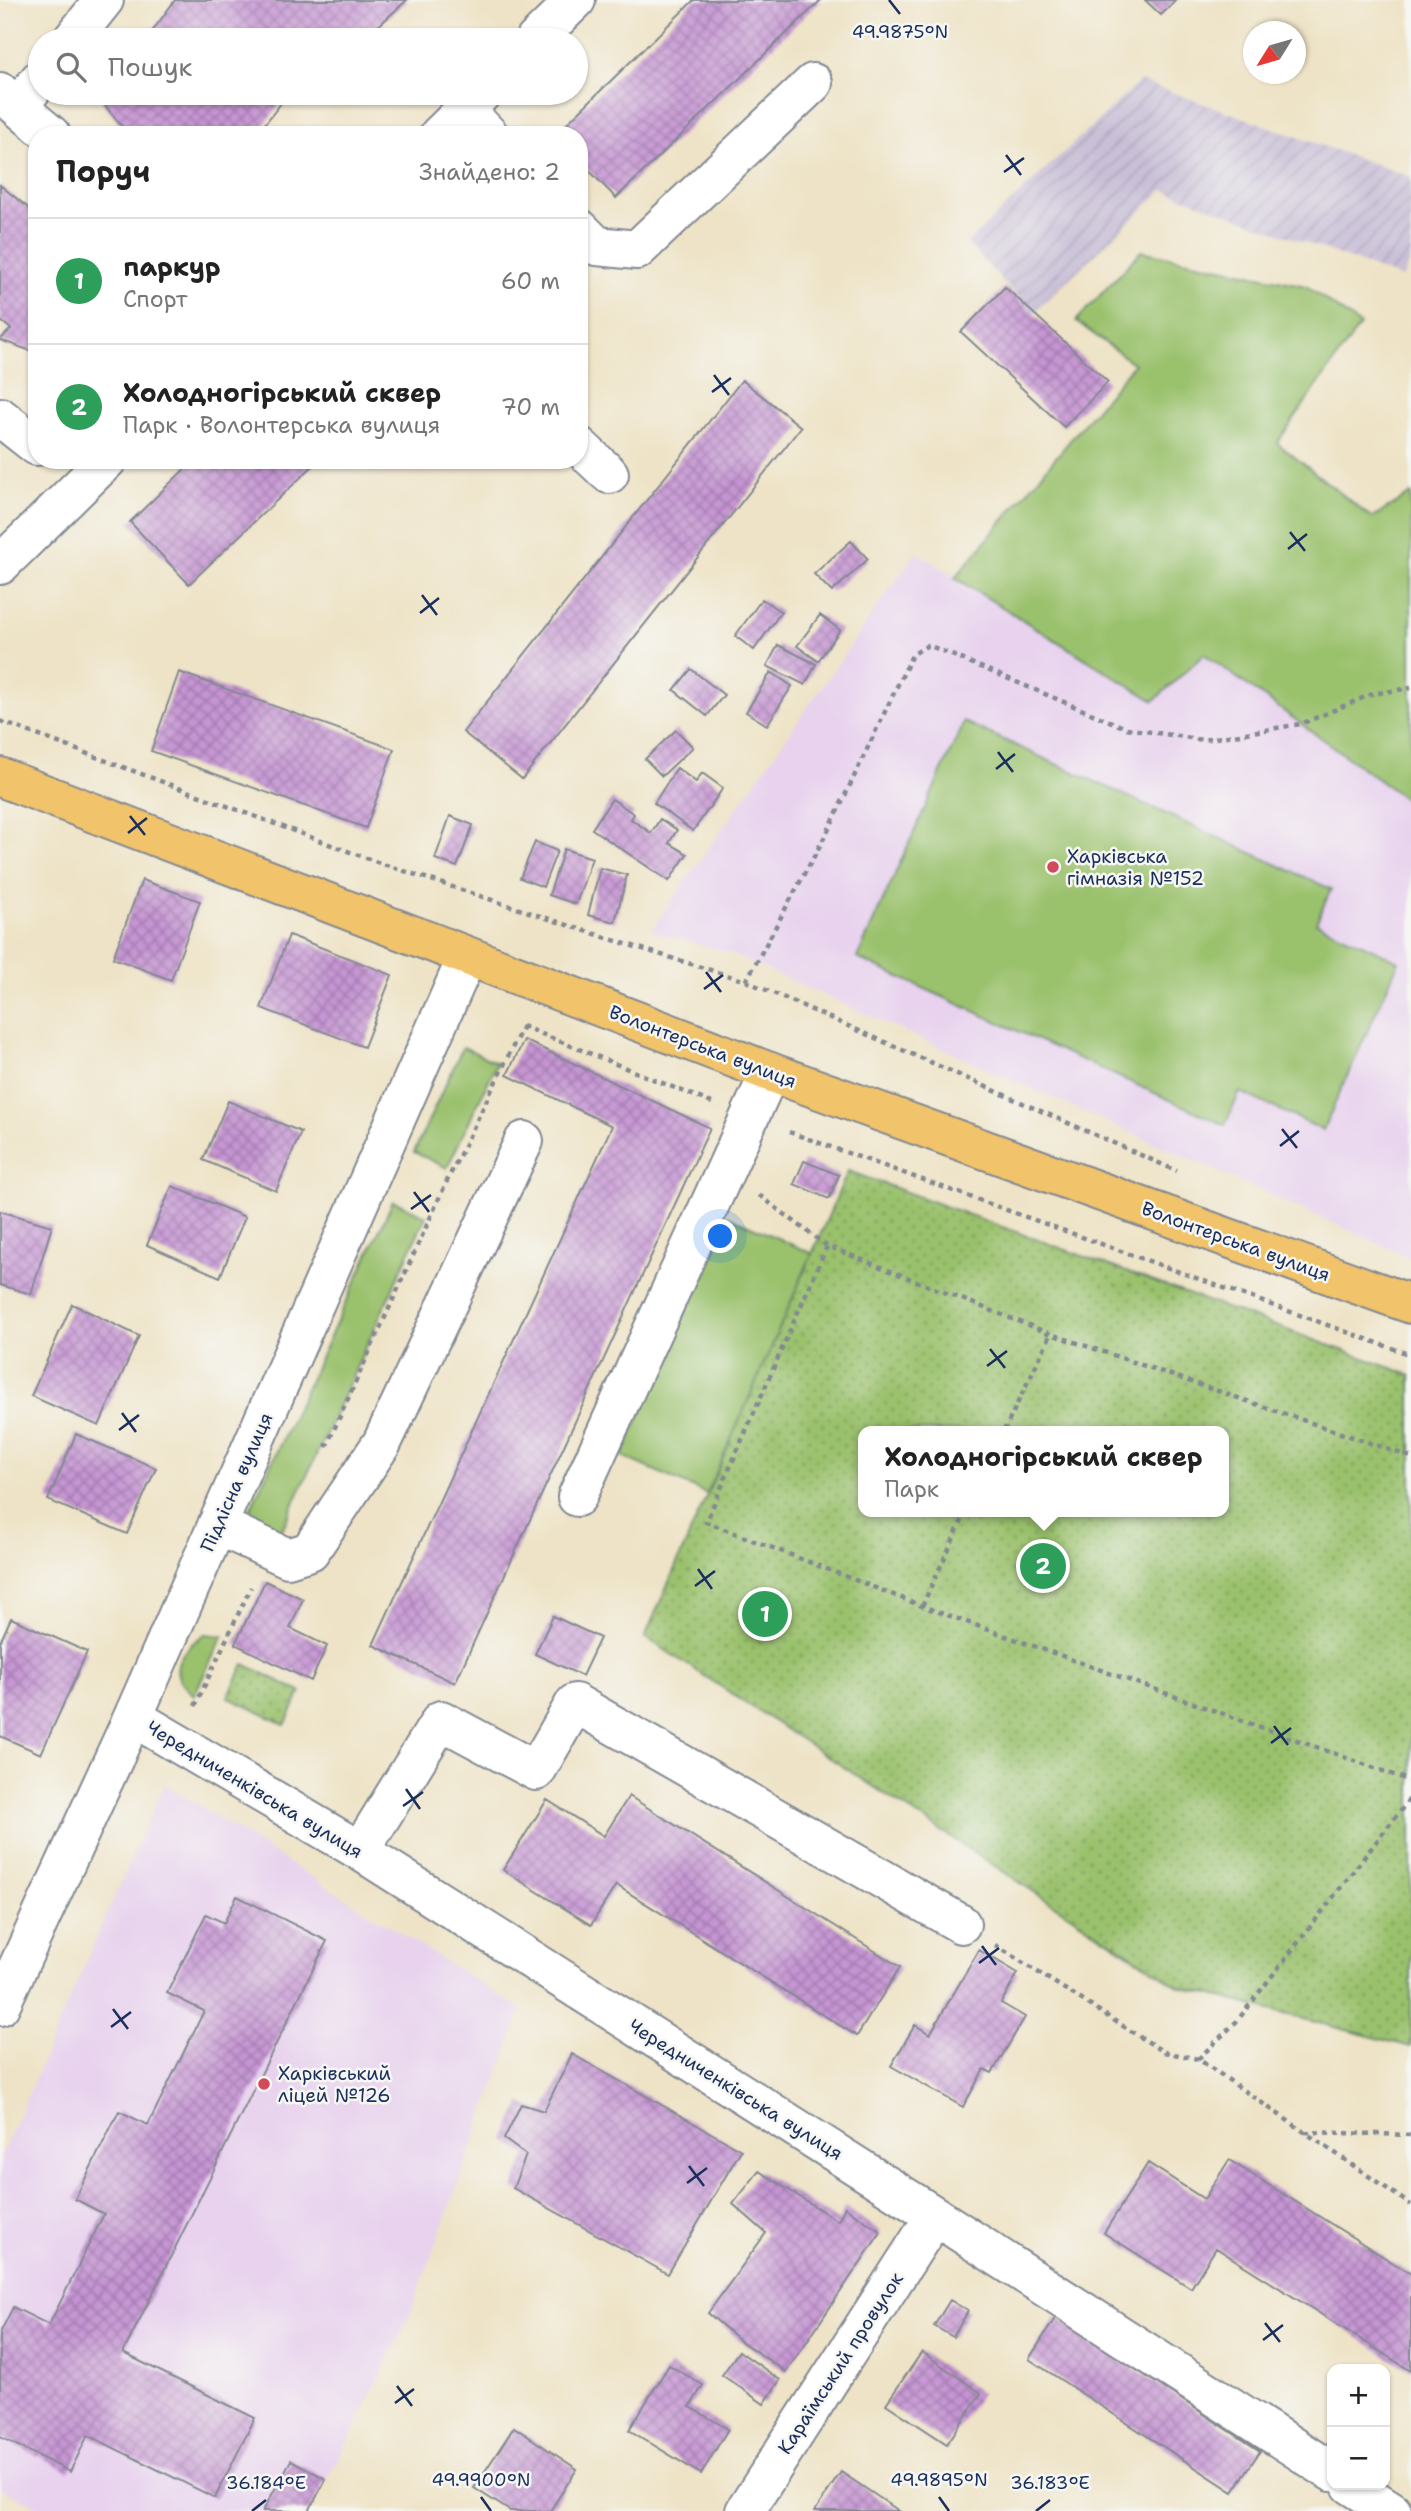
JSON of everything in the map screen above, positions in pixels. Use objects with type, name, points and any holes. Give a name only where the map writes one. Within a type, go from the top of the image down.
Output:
[{"type":"main road","name":"Волонтерська вулиця","points":[[0,777],[771,1072],[1411,1304]]},
{"type":"street","points":[[82,28],[104,0]]},
{"type":"street","points":[[547,28],[576,0]]},
{"type":"street","points":[[588,237],[597,246],[637,250],[813,83]]},
{"type":"street","points":[[28,105],[44,126]]},
{"type":"street","points":[[0,417],[28,439]]},
{"type":"street","points":[[588,454],[609,474]]},
{"type":"street","points":[[0,565],[81,469]]},
{"type":"street","name":"Підлісна вулиця","points":[[0,2006],[133,1717],[467,957]]},
{"type":"street","points":[[577,1497],[771,1072]]},
{"type":"street","points":[[217,1525],[288,1559],[310,1550],[382,1443],[524,1141]]},
{"type":"street","points":[[360,1851],[442,1720],[536,1771],[575,1703],[961,1924]]},
{"type":"street","name":"Чередниченківська вулиця","points":[[133,1717],[360,1851],[1327,2469]]},
{"type":"street","name":"Караїмський провулок","points":[[746,2511],[935,2216]]},
{"type":"street","points":[[1360,2490],[1392,2511]]},
{"type":"path","points":[[746,981],[830,827],[912,655],[928,645],[1126,727],[1203,740],[1301,724],[1371,694],[1411,688]]},
{"type":"path","points":[[0,721],[374,860],[610,939],[746,981],[1181,1173]]},
{"type":"path","points":[[511,1021],[750,1118],[1411,1356]]},
{"type":"path","points":[[325,1447],[447,1181],[523,1026]]},
{"type":"path","points":[[726,1170],[827,1246],[1051,1334],[1411,1457]]},
{"type":"path","points":[[827,1246],[706,1522],[922,1606],[1411,1781]]},
{"type":"path","points":[[1006,1426],[1051,1334]]},
{"type":"path","points":[[922,1606],[964,1517]]},
{"type":"path","points":[[177,1743],[256,1576],[274,1551]]},
{"type":"path","points":[[1198,2059],[1237,2021],[1411,1797]]},
{"type":"path","points":[[961,1924],[1164,2052],[1198,2059],[1411,2205]]},
{"type":"path","points":[[1304,2132],[1411,2135]]},
{"type":"shaded area","points":[[1140,81],[1411,177],[1411,259],[1402,278],[1163,190],[1033,313],[967,243]]},
{"type":"shaded area","name":"Харківська гімназія №152","points":[[916,552],[1154,701],[1204,653],[1411,803],[1411,1258],[727,952],[651,931]]},
{"type":"shaded area","name":"Харківський ліцей №126","points":[[164,1784],[522,2010],[409,2317],[348,2441],[309,2511],[46,2511],[0,2488],[0,2158]]},
{"type":"green space","points":[[1141,251],[1306,286],[1360,325],[1277,443],[1372,518],[1411,494],[1411,803],[1204,654],[1154,701],[955,578],[1134,364],[1076,321]]},
{"type":"green space","points":[[964,722],[1331,889],[1316,923],[1399,961],[1323,1130],[1240,1092],[1225,1125],[857,958]]},
{"type":"green space","points":[[463,1047],[497,1063],[447,1168],[414,1152]]},
{"type":"green space","points":[[848,1171],[1411,1375],[1411,2047],[1178,1986],[645,1637]]},
{"type":"green space","points":[[393,1201],[426,1216],[280,1534],[246,1518]]},
{"type":"green space","points":[[728,1216],[813,1254],[707,1494],[622,1456]]},
{"type":"green space","points":[[205,1634],[223,1636],[194,1695],[181,1682],[178,1675],[179,1661],[188,1648]]},
{"type":"green space","points":[[244,1664],[301,1692],[285,1725],[228,1697]]},
{"type":"building","points":[[175,0],[407,0],[376,28],[155,28]]},
{"type":"building","points":[[694,0],[821,0],[616,198],[588,169],[588,126],[564,126]]},
{"type":"building","points":[[1145,0],[1176,0],[1161,15]]},
{"type":"building","points":[[104,105],[280,105],[263,126],[122,126]]},
{"type":"building","points":[[0,185],[28,208],[28,350],[0,340],[11,329],[0,320]]},
{"type":"building","points":[[1005,287],[1108,382],[1064,427],[961,332]]},
{"type":"building","points":[[742,380],[801,427],[522,779],[463,732]]},
{"type":"building","points":[[185,469],[310,469],[189,584],[130,522]]},
{"type":"building","points":[[851,541],[868,559],[832,592],[814,574]]},
{"type":"building","points":[[762,599],[781,612],[754,650],[735,636]]},
{"type":"building","points":[[820,615],[840,630],[818,661],[797,646]]},
{"type":"building","points":[[778,645],[816,664],[805,685],[767,666]]},
{"type":"building","points":[[691,669],[724,695],[707,716],[674,690]]},
{"type":"building","points":[[179,672],[394,749],[366,828],[151,751]]},
{"type":"building","points":[[771,672],[792,686],[767,725],[746,712]]},
{"type":"building","points":[[676,730],[693,747],[662,776],[645,759]]},
{"type":"building","points":[[677,768],[696,782],[702,773],[723,788],[693,831],[654,803]]},
{"type":"building","points":[[612,799],[634,814],[631,819],[651,833],[660,819],[677,830],[669,843],[687,854],[669,881],[592,829]]},
{"type":"building","points":[[450,816],[473,825],[457,867],[435,859]]},
{"type":"building","points":[[535,842],[557,851],[543,887],[520,878]]},
{"type":"building","points":[[564,849],[592,858],[576,904],[549,895]]},
{"type":"building","points":[[600,868],[627,875],[615,922],[588,915]]},
{"type":"building","points":[[142,880],[200,901],[171,980],[113,958]]},
{"type":"building","points":[[289,935],[392,975],[364,1047],[261,1008]]},
{"type":"building","points":[[524,1040],[710,1128],[455,1683],[373,1645],[612,1126],[507,1075]]},
{"type":"building","points":[[228,1101],[301,1132],[276,1191],[203,1160]]},
{"type":"building","points":[[804,1161],[839,1175],[829,1199],[794,1184]]},
{"type":"building","points":[[172,1186],[245,1217],[220,1277],[147,1245]]},
{"type":"building","points":[[0,1211],[52,1226],[31,1294],[0,1285]]},
{"type":"building","points":[[72,1304],[139,1336],[99,1426],[31,1396]]},
{"type":"building","points":[[76,1434],[156,1468],[127,1534],[48,1500]]},
{"type":"building","points":[[265,1581],[303,1599],[290,1628],[327,1646],[311,1681],[235,1644]]},
{"type":"building","points":[[553,1616],[600,1638],[582,1676],[535,1654]]},
{"type":"building","points":[[11,1618],[87,1652],[41,1754],[0,1736],[0,1642]]},
{"type":"building","points":[[629,1796],[900,1967],[857,2036],[616,1885],[591,1925],[503,1870],[547,1800],[604,1836]]},
{"type":"building","points":[[237,1896],[327,1941],[123,2353],[255,2418],[215,2498],[88,2435],[70,2472],[0,2437],[0,2333],[13,2307],[49,2325],[104,2214],[75,2199],[119,2111],[148,2125],[204,2011],[167,1993],[206,1914],[224,1923]]},
{"type":"building","points":[[979,1950],[1018,1973],[1001,2003],[1025,2017],[992,2073],[984,2069],[963,2107],[891,2066],[915,2025],[930,2034]]},
{"type":"building","points":[[572,2054],[741,2150],[668,2274],[513,2188],[526,2155],[504,2139],[521,2104],[544,2111]]},
{"type":"building","points":[[1229,2160],[1411,2274],[1411,2371],[1216,2248],[1191,2288],[1104,2233],[1148,2163],[1204,2199]]},
{"type":"building","points":[[759,2171],[838,2221],[845,2207],[881,2232],[786,2372],[739,2340],[708,2313],[766,2233],[733,2204]]},
{"type":"building","points":[[950,2300],[968,2311],[953,2337],[934,2326]]},
{"type":"building","points":[[1056,2317],[1260,2451],[1233,2492],[1029,2359]]},
{"type":"building","points":[[739,2351],[780,2380],[764,2404],[722,2375]]},
{"type":"building","points":[[922,2352],[981,2393],[947,2444],[886,2404]]},
{"type":"building","points":[[669,2365],[703,2385],[690,2407],[728,2429],[701,2474],[629,2430]]},
{"type":"building","points":[[514,2427],[577,2469],[550,2511],[510,2511],[474,2488]]},
{"type":"building","points":[[291,2460],[326,2479],[309,2511],[263,2511]]},
{"type":"building","points":[[841,2472],[899,2511],[815,2511]]},
{"type":"place","name":"Харківська гімназія №152","points":[[1053,867]]},
{"type":"place","name":"Холодногірський сквер","points":[[1043,1566]]},
{"type":"place","name":"паркур","points":[[765,1614]]},
{"type":"place","name":"Харківський ліцей №126","points":[[264,2084]]}]
